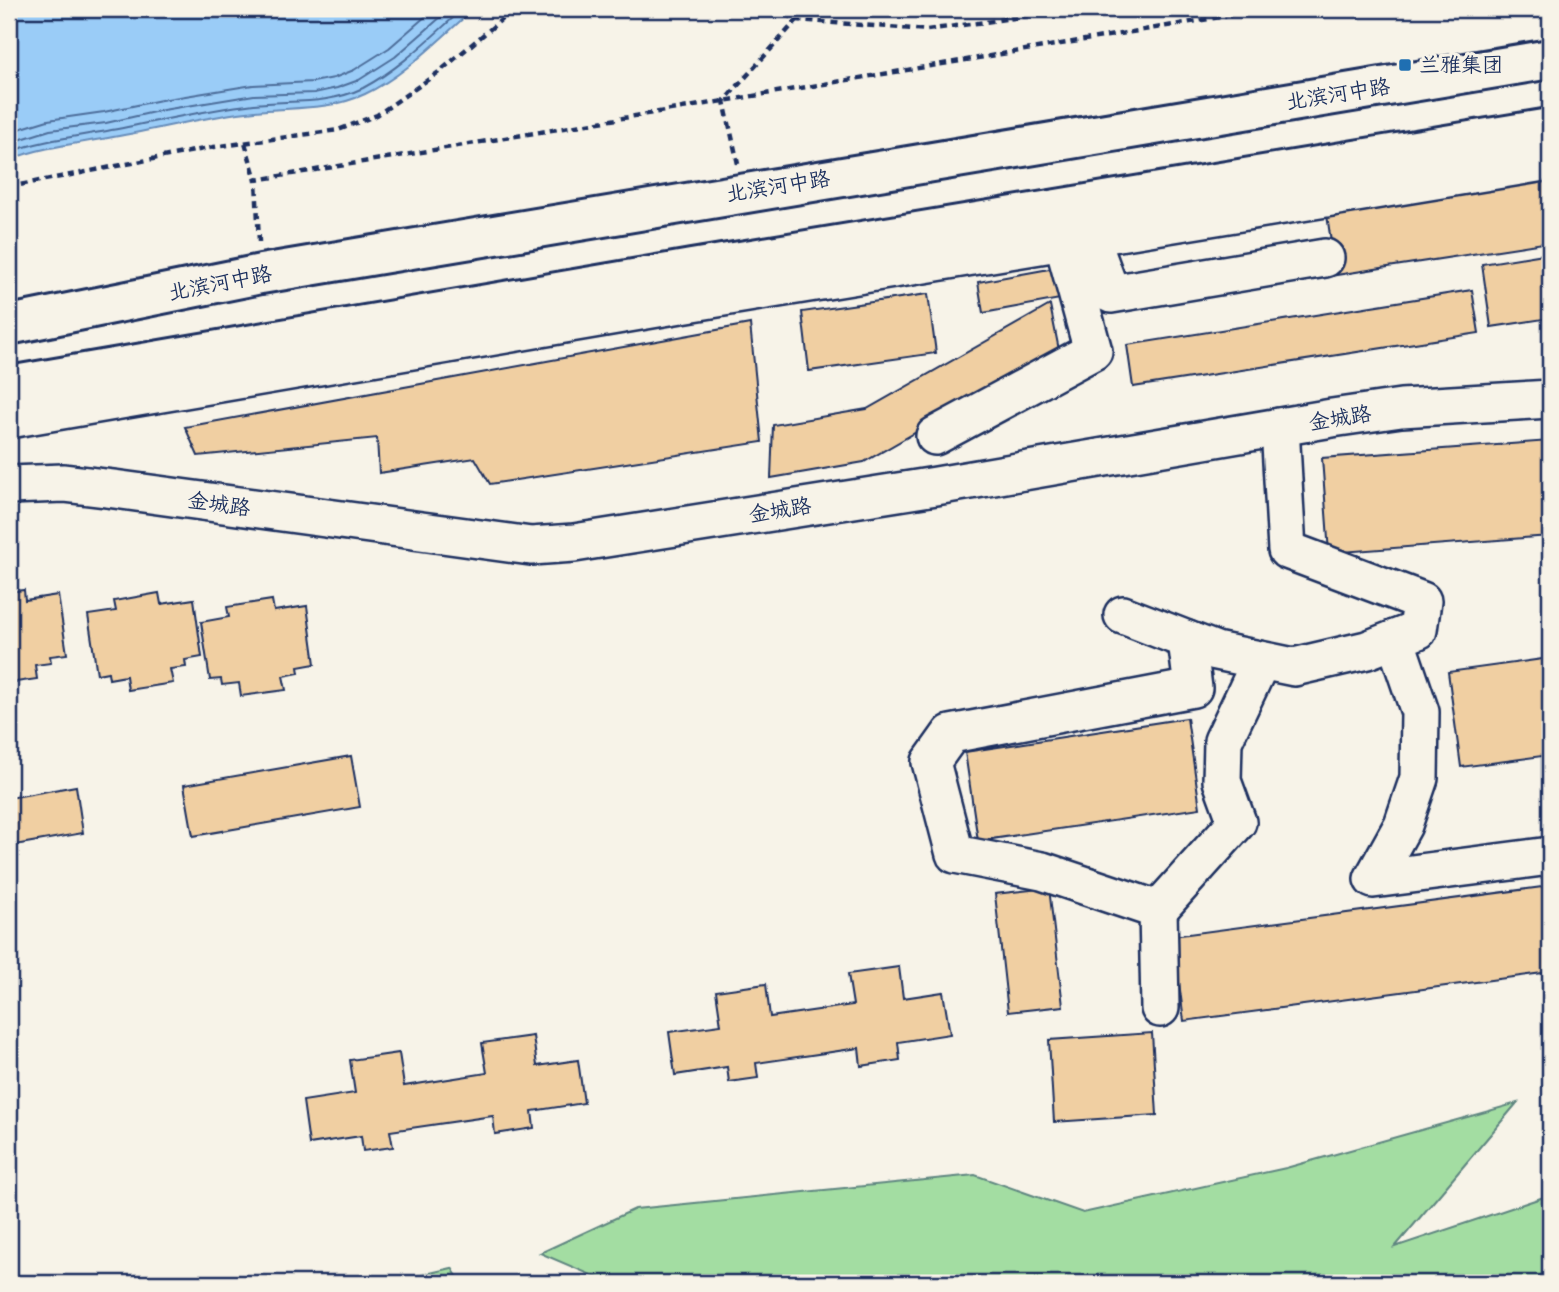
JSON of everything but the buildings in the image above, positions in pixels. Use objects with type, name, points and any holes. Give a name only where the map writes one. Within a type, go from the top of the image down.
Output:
[{"type":"main road","name":"北滨河中路","points":[[9,325],[261,274],[1550,59]]},
{"type":"main road","points":[[9,386],[665,274],[1550,128]]},
{"type":"street","points":[[9,419],[1550,161]]},
{"type":"street","points":[[1077,239],[1111,294],[1325,258]]},
{"type":"street","points":[[935,436],[1093,351],[1077,239]]},
{"type":"street","name":"金城路","points":[[9,485],[64,483],[531,546],[574,543],[936,486],[1401,408],[1550,399]]},
{"type":"street","points":[[1123,615],[1216,652],[1294,667],[1367,650],[1418,630],[1422,601],[1287,550],[1280,427]]},
{"type":"street","points":[[1395,639],[1420,712],[1419,778],[1403,825],[1373,879],[1550,856]]},
{"type":"street","points":[[1158,909],[1042,870],[955,854],[931,762],[951,734],[1193,688],[1187,640]]},
{"type":"street","points":[[1160,1008],[1158,909],[1237,822],[1222,781],[1223,740],[1261,661]]},
{"type":"path","points":[[11,187],[214,147],[338,130],[377,115],[439,72],[514,9]]},
{"type":"path","points":[[774,9],[797,20],[927,30],[1078,9]]},
{"type":"path","points":[[256,180],[1268,9]]},
{"type":"path","points":[[724,101],[797,20]]},
{"type":"path","points":[[724,101],[744,192]]},
{"type":"path","points":[[245,143],[256,180],[261,274]]},
{"type":"green space","points":[[1517,1103],[1395,1247],[1550,1195],[1550,1283],[610,1283],[540,1253],[635,1209],[975,1175],[1083,1213],[1286,1168]]},
{"type":"green space","points":[[452,1268],[461,1283],[386,1283]]},
{"type":"water","points":[[9,9],[474,9],[395,77],[351,99],[324,106],[218,116],[45,149],[9,160]]},
{"type":"place","name":"兰雅集团","points":[[1405,65]]}]
